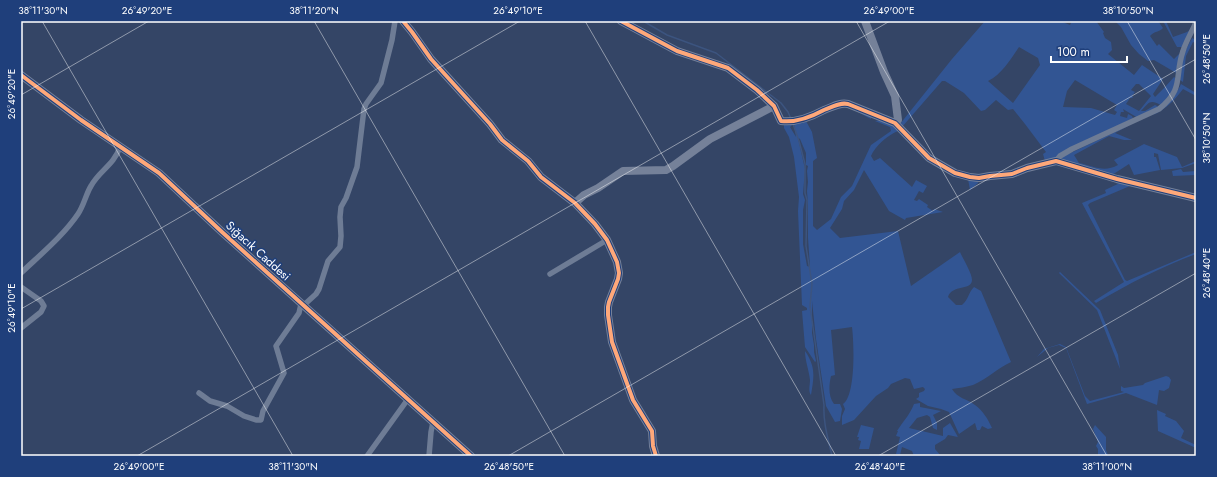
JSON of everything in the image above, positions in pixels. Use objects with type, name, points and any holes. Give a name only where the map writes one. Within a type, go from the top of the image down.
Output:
[{"type":"street","points":[[199,393],[210,401],[227,406],[244,416],[261,420],[263,411],[284,373],[276,346],[299,313],[301,304],[305,304],[316,294],[328,261],[340,247],[341,207],[346,198],[357,167],[364,109],[381,83],[392,40],[395,21]]},
{"type":"street","points":[[403,21],[431,59],[490,124],[502,140],[528,161],[541,177],[575,203],[595,224],[607,240],[617,262],[618,273],[618,278],[608,308],[612,342],[633,400],[652,431],[653,446],[656,456]]},
{"type":"street","points":[[621,21],[678,52],[728,68],[774,106],[782,122],[795,121],[843,103],[895,123],[929,158],[955,173],[979,178],[1012,174],[1027,168],[1056,161],[1068,166],[1117,179],[1196,198]]},
{"type":"street","points":[[865,21],[894,96],[898,120],[895,123]]},
{"type":"street","points":[[1056,161],[1060,156],[1072,149],[1159,109],[1166,104],[1173,96],[1177,88],[1183,52],[1196,22]]},
{"type":"street","name":"Sığacık Caddesi","points":[[21,75],[81,120],[159,173],[301,304],[471,456]]},
{"type":"street","points":[[575,203],[584,195],[598,188],[623,171],[666,170],[710,139],[774,106]]},
{"type":"street","points":[[21,273],[58,238],[73,220],[85,202],[91,186],[117,156],[120,147]]},
{"type":"street","points":[[550,274],[607,240]]},
{"type":"street","points":[[21,287],[44,306],[41,312],[21,328]]},
{"type":"street","points":[[367,456],[408,400]]},
{"type":"street","points":[[429,456],[433,422]]},
{"type":"shaded area","points":[[985,21],[1060,21],[1070,25],[1072,21],[1096,21],[1104,32],[1105,38],[1111,42],[1112,50],[1108,54],[1134,75],[1142,65],[1163,79],[1153,94],[1155,97],[1174,77],[1177,79],[1175,89],[1161,105],[1150,102],[1141,111],[1145,111],[1155,105],[1159,107],[1138,118],[1123,109],[1124,112],[1121,112],[1120,116],[1127,118],[1128,114],[1133,118],[1056,158],[1045,161],[1043,154],[1046,152],[1013,109],[1008,110],[996,100],[985,110],[981,111],[964,93],[945,81],[942,81],[902,127],[900,124],[952,59]],"holes":[[[1019,47],[1038,58],[1040,65],[1013,103],[988,81],[1002,71]],[[1075,80],[1117,105],[1114,110],[1117,112],[1115,115],[1091,108],[1063,107],[1067,91]],[[1136,84],[1139,84],[1151,96],[1139,111],[1126,104],[1130,98],[1133,97],[1132,96],[1135,92],[1131,90]]]},
{"type":"shaded area","points":[[1115,21],[1158,21],[1163,28],[1150,36],[1157,46],[1159,44],[1174,59],[1179,54],[1178,74],[1154,60],[1148,61],[1139,54],[1131,45],[1121,27]]},
{"type":"shaded area","points":[[1163,21],[1166,21],[1173,37],[1191,29],[1182,47],[1177,47]]},
{"type":"shaded area","points":[[1192,38],[1196,40],[1196,43],[1193,42],[1186,56],[1183,82],[1180,80],[1183,55]]},
{"type":"shaded area","points":[[1181,84],[1196,93],[1196,96],[1183,89],[1170,104],[1162,110],[1153,115],[1163,109],[1170,102]]},
{"type":"shaded area","points":[[840,105],[849,106],[871,117],[871,119],[852,109],[845,107],[826,111]]},
{"type":"shaded area","points":[[823,112],[806,121],[812,132],[817,158],[813,161],[813,226],[817,230],[831,219],[841,197],[852,186],[871,145],[891,131],[890,127],[875,121],[881,120],[896,125],[915,146],[936,164],[956,174],[979,180],[978,183],[970,190],[968,179],[956,176],[933,165],[898,131],[882,141],[871,156],[874,161],[880,158],[912,187],[916,180],[927,186],[923,193],[919,191],[914,200],[917,201],[919,199],[928,205],[927,207],[933,211],[934,209],[943,212],[906,218],[905,220],[889,211],[864,170],[854,190],[844,201],[842,209],[830,228],[840,238],[898,231],[911,286],[960,252],[971,274],[972,280],[969,285],[953,290],[948,297],[956,305],[962,305],[974,287],[981,291],[1011,362],[973,385],[952,389],[957,395],[975,405],[987,418],[992,428],[988,429],[982,426],[980,430],[977,430],[975,423],[959,434],[949,412],[928,406],[916,399],[919,397],[919,393],[925,389],[923,387],[914,389],[910,379],[905,378],[891,384],[888,388],[876,396],[854,420],[842,425],[842,416],[845,409],[843,404],[847,399],[852,380],[852,327],[831,330],[835,375],[831,376],[829,387],[832,401],[834,404],[840,404],[842,409],[840,421],[835,422],[826,406],[812,301],[812,333],[815,362],[805,347],[802,311],[807,310],[807,308],[802,305],[798,211],[799,197],[794,157],[789,137],[784,128],[784,125],[792,125],[790,127],[796,137],[794,124]],"holes":[[[798,138],[800,139],[806,153],[806,165],[808,166],[807,191],[810,267],[807,266],[803,244],[803,210],[805,200],[803,194],[805,169]]]},
{"type":"shaded area","points":[[1130,125],[1115,133],[1132,140],[1124,140],[1109,136],[1074,155],[1079,163],[1103,169],[1113,167],[1118,165],[1114,160],[1144,144],[1177,157],[1182,167],[1196,161],[1196,163],[1182,168],[1161,170],[1158,154],[1154,153],[1154,157],[1156,157],[1160,170],[1134,175],[1129,164],[1112,175],[1062,161],[1062,157]]},
{"type":"shaded area","points":[[1181,169],[1183,172],[1196,171],[1196,175],[1173,176],[1172,171]]},
{"type":"shaded area","points":[[1122,182],[1154,191],[1130,186],[1088,205],[1125,280],[1127,281],[1196,252],[1196,254],[1145,276],[1096,303],[1094,301],[1124,282],[1082,203],[1106,193],[1105,190]]},
{"type":"shaded area","points":[[1060,272],[1100,310],[1118,355],[1120,369],[1097,310],[1059,273]]},
{"type":"shaded area","points":[[1060,344],[1066,347],[1085,396],[1090,401],[1124,392],[1121,391],[1121,386],[1124,388],[1143,385],[1166,376],[1171,380],[1169,388],[1164,391],[1159,390],[1157,405],[1126,393],[1087,404],[1066,348],[1059,345],[1048,348],[1037,357],[1044,349]]},
{"type":"shaded area","points":[[805,351],[813,367],[811,395],[809,390],[810,380]]},
{"type":"shaded area","points":[[920,403],[920,407],[941,411],[933,415],[937,423],[937,430],[933,428],[930,417],[927,415],[917,418],[909,428],[943,436],[943,428],[950,423],[958,437],[948,435],[945,439],[935,445],[935,449],[941,456],[914,456],[912,451],[902,447],[900,455],[896,454],[900,437],[896,436],[897,431],[914,404]]},
{"type":"shaded area","points":[[1157,410],[1176,421],[1184,431],[1181,438],[1196,445],[1196,448],[1158,431]]},
{"type":"shaded area","points":[[861,425],[874,428],[869,449],[859,449],[861,441],[858,440],[859,437],[857,437]]},
{"type":"shaded area","points":[[1095,425],[1106,437],[1106,450],[1108,455],[1098,455],[1098,449],[1096,446],[1098,442],[1093,429]]},
{"type":"waterway","points":[[643,21],[667,35],[716,53],[781,103],[791,119]]},
{"type":"waterway","points":[[793,124],[805,164],[805,193],[807,200],[806,246],[812,284],[810,306],[824,405],[825,424],[832,456]]},
{"type":"cycle path","points":[[403,21],[431,59],[490,124],[502,140],[528,161],[541,177],[575,203],[595,224],[607,240],[617,262],[619,273],[608,307],[612,342],[633,400],[652,431],[653,446],[656,456]]},
{"type":"cycle path","points":[[621,21],[677,51],[728,68],[757,90],[774,106],[781,121],[803,119],[836,105],[848,104],[895,123],[929,158],[955,173],[979,178],[1012,174],[1027,168],[1056,161],[1117,179],[1196,198]]},
{"type":"cycle path","points":[[21,75],[81,120],[159,173],[222,232],[471,456]]}]
